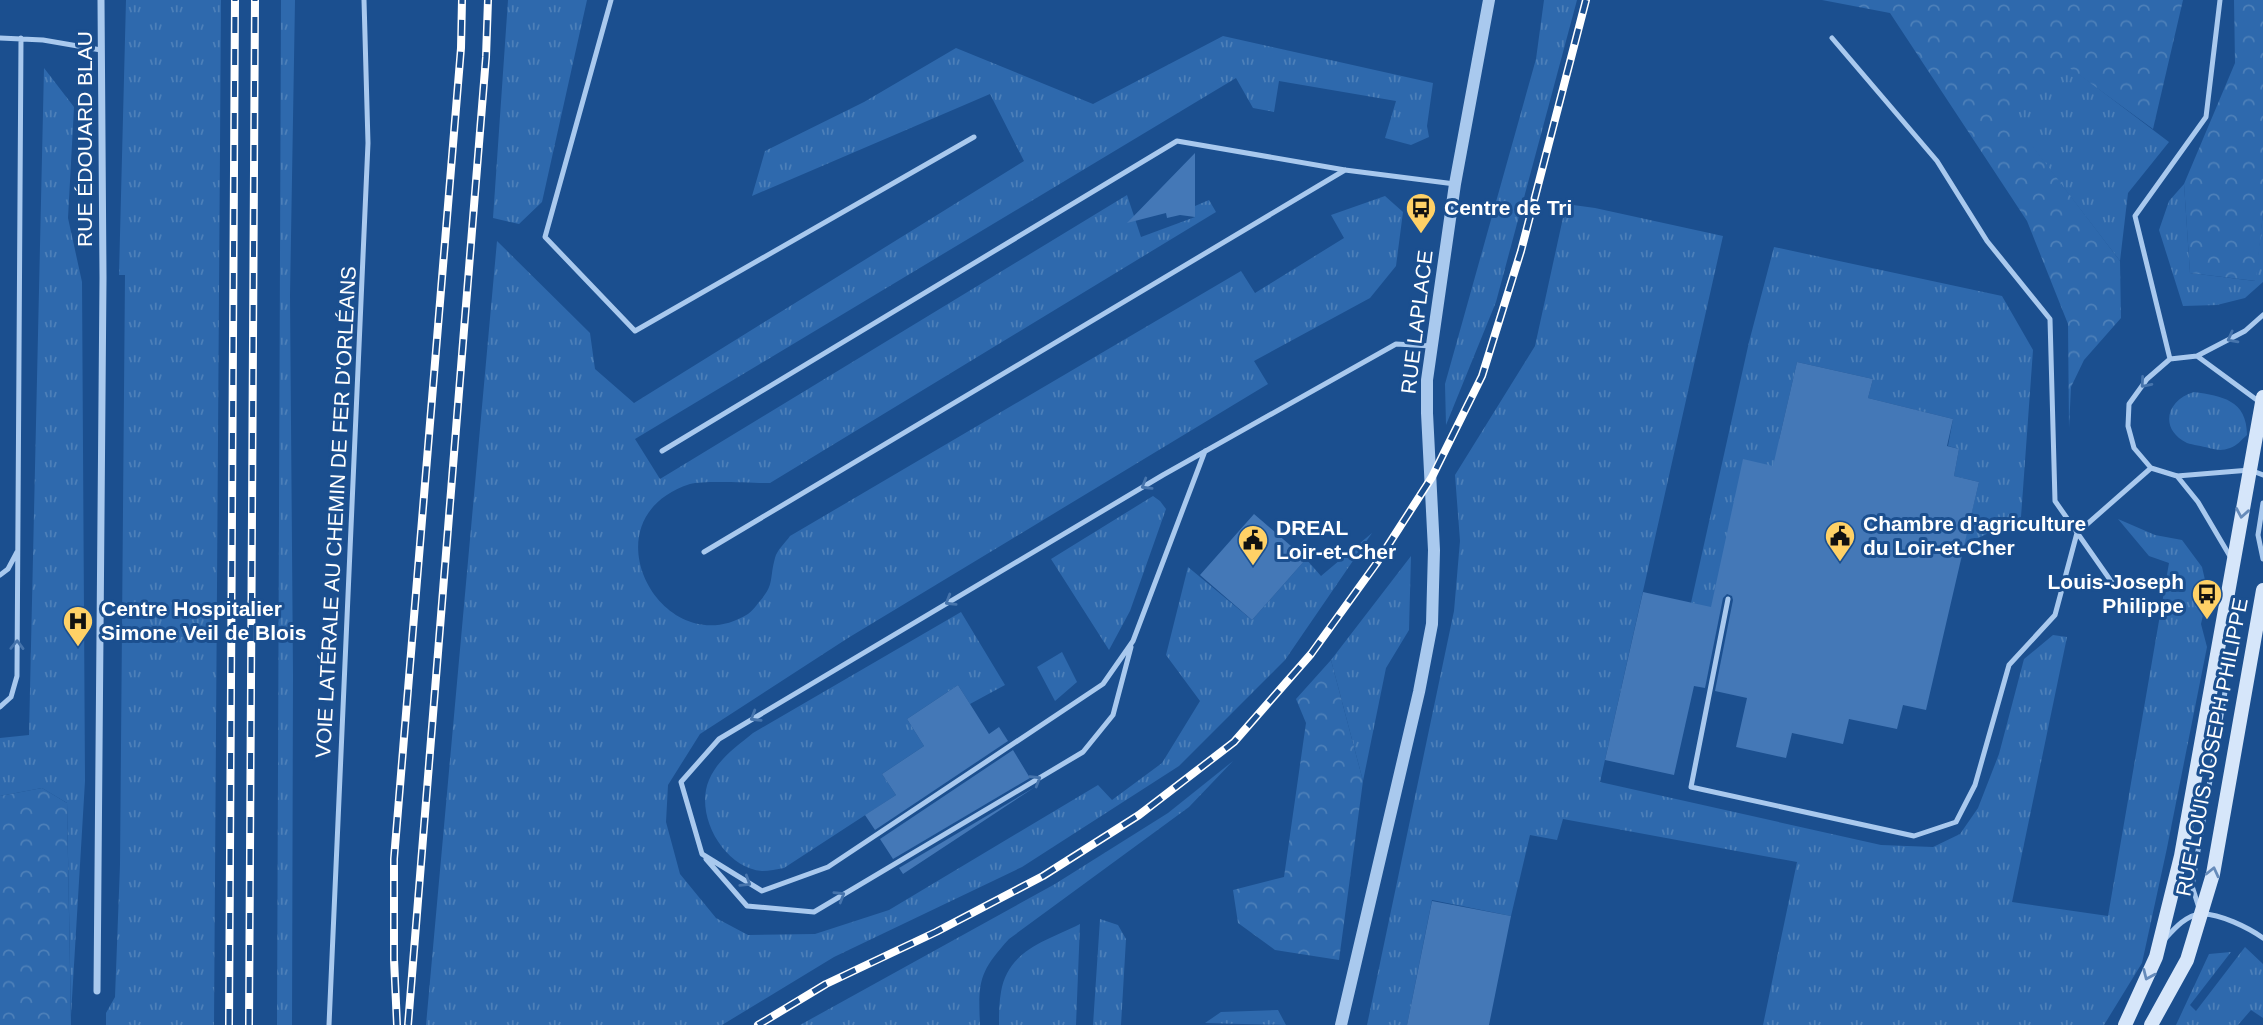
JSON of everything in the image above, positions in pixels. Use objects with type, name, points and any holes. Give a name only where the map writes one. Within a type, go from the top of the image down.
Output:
[{"type":"main road","name":"RUE LOUIS JOSEPH PHILIPPE","points":[[2125,1025],[2158,947],[2181,856],[2233,562],[2256,472],[2263,402]]},
{"type":"main road","name":"RUE LOUIS JOSEPH PHILIPPE","points":[[2151,1025],[2187,960],[2213,874],[2263,590]]},
{"type":"street","name":"RUE ÉDOUARD BLAU","points":[[97,991],[103,278],[101,0]]},
{"type":"street","name":"RUE LAPLACE","points":[[1341,1025],[1419,692],[1432,624],[1432,477],[1427,413],[1432,346],[1454,184],[1489,0]]},
{"type":"lane","name":"VOIE LATÉRALE AU CHEMIN DE FER D'ORLÉANS","points":[[329,1025],[368,143],[364,0]]},
{"type":"lane","points":[[611,0],[545,237],[635,331],[974,137]]},
{"type":"lane","points":[[2170,359],[2135,216],[2206,117],[2220,0]]},
{"type":"lane","points":[[0,38],[21,38],[102,50]]},
{"type":"lane","points":[[0,707],[11,698],[17,676],[21,38]]},
{"type":"lane","points":[[1832,38],[1937,161],[1987,241],[2050,318],[2055,501],[2113,584]]},
{"type":"lane","points":[[662,451],[1177,141],[1345,170],[1454,184]]},
{"type":"lane","points":[[704,552],[1345,170]]},
{"type":"lane","points":[[2256,472],[2177,476],[2151,468],[2134,449],[2128,426],[2129,404],[2147,379],[2170,359],[2197,356],[2245,331],[2263,315]]},
{"type":"lane","points":[[1205,451],[1133,641],[1113,715],[1083,752],[814,912],[747,906],[702,854],[681,782],[719,738],[1205,451],[1396,344],[1432,346]]},
{"type":"lane","points":[[2197,356],[2263,402]]},
{"type":"lane","points":[[1728,599],[1691,787],[1914,836],[1956,822],[1975,785],[2009,665],[2055,615],[2077,533],[2151,468]]},
{"type":"lane","points":[[2177,476],[2198,502],[2233,562]]},
{"type":"lane","points":[[2263,503],[2258,536],[2263,559]]},
{"type":"lane","points":[[0,575],[8,569],[18,550]]},
{"type":"lane","points":[[702,854],[762,891],[828,867],[1103,684],[1133,641]]},
{"type":"lane","points":[[2201,914],[2192,886],[2226,686],[2216,659]]},
{"type":"lane","points":[[2158,947],[2186,919],[2201,914],[2249,928],[2263,938]]},
{"type":"green space","points":[[126,0],[221,0],[214,1025],[106,1025],[106,1013],[115,997],[120,865],[125,275],[119,275]]},
{"type":"green space","points":[[281,0],[295,0],[290,296],[292,1025],[277,1025]]},
{"type":"green space","points":[[508,0],[587,0],[542,202],[519,224],[493,218]]},
{"type":"green space","points":[[1544,0],[1577,0],[1496,302],[1446,425],[1445,384],[1536,59]]},
{"type":"green space","points":[[1822,0],[2183,0],[2153,129],[2067,66],[2012,119],[2120,261],[2121,318],[2084,360],[2071,387],[2069,428],[2068,324],[2027,221],[1890,13]]},
{"type":"green space","points":[[2234,0],[2263,0],[2263,213],[2256,281],[2190,273],[2184,184],[2235,63]]},
{"type":"green space","points":[[1223,36],[1433,83],[1427,126],[1429,137],[1411,145],[1385,138],[1396,101],[1279,81],[1274,112],[1253,108],[1236,78],[635,439],[660,479],[1127,195],[1141,237],[1195,217],[1195,206],[1209,200],[1216,212],[770,483],[690,484],[658,502],[642,527],[638,554],[647,582],[664,605],[688,621],[717,625],[748,614],[755,607],[770,586],[776,555],[790,536],[1241,271],[1255,293],[1344,238],[1331,215],[1385,196],[1403,212],[1396,266],[1370,298],[1254,361],[1268,384],[848,638],[700,734],[668,785],[666,822],[680,874],[716,918],[748,935],[815,934],[889,910],[1098,785],[1112,800],[1162,763],[1200,701],[1166,655],[1188,567],[1252,620],[1306,559],[1321,576],[1372,533],[1285,660],[1179,766],[1022,867],[834,957],[722,1025],[426,1025],[497,241],[590,333],[595,369],[634,403],[1024,161],[990,94],[752,196],[765,151],[864,102],[956,48],[1093,104]]},
{"type":"green space","points":[[2067,65],[2169,142],[2128,193],[2120,261],[2011,119]]},
{"type":"green space","points":[[44,68],[74,107],[68,218],[82,282],[85,781],[71,1015],[67,803],[42,788],[0,796],[0,738],[29,735]]},
{"type":"green space","points":[[2184,184],[2190,273],[2255,281],[2263,213],[2263,282],[2245,298],[2217,305],[2183,306],[2159,230],[2169,201]]},
{"type":"green space","points":[[1566,204],[1723,236],[1600,782],[1881,845],[1933,847],[1960,834],[1978,808],[1999,754],[2024,659],[2053,635],[2067,637],[2012,902],[2108,916],[2169,563],[2149,556],[2118,519],[2155,535],[2182,540],[2202,567],[2208,593],[2201,624],[2207,647],[2167,848],[2142,963],[2104,1025],[1763,1025],[1797,862],[1563,819],[1557,840],[1530,835],[1511,916],[1432,900],[1407,1025],[1367,1025],[1454,611],[1460,541],[1455,475],[1535,346]]},
{"type":"green space","points":[[1774,247],[2002,296],[2033,350],[2021,517],[1964,545],[1979,482],[1954,476],[1959,449],[1948,446],[1953,419],[1868,398],[1873,379],[1797,362],[1779,440],[1829,453],[1711,608],[1691,603],[1749,342]]},
{"type":"green space","points":[[2194,392],[2223,398],[2238,407],[2246,423],[2247,435],[2235,446],[2222,450],[2189,444],[2178,437],[2170,423],[2172,408],[2177,401]]},
{"type":"green space","points":[[1153,496],[1166,509],[1130,611],[1109,650],[1051,559]]},
{"type":"green space","points":[[1411,556],[1409,630],[1386,668],[1363,781],[1331,660]]},
{"type":"green space","points":[[961,612],[1005,685],[970,704],[958,685],[907,719],[924,746],[882,774],[896,795],[784,868],[762,871],[748,868],[725,850],[709,823],[705,794],[717,766],[728,754],[753,733]]},
{"type":"green space","points":[[1062,652],[1077,682],[1055,701],[1037,667]]},
{"type":"green space","points":[[1331,660],[1363,781],[1339,960],[1275,950],[1238,923],[1233,890],[1284,877],[1306,723],[1296,699]]},
{"type":"green space","points":[[1233,761],[1189,807],[1009,939],[982,978],[979,998],[980,1025],[800,1025],[1055,884],[1168,813]]},
{"type":"green space","points":[[42,788],[67,803],[71,1025],[0,1025],[0,796]]},
{"type":"green space","points":[[1100,919],[1118,925],[1126,939],[1121,1025],[1093,1025]]},
{"type":"green space","points":[[1080,924],[1076,1025],[999,1025],[1001,992],[1012,966],[1030,949]]},
{"type":"green space","points":[[2245,947],[2263,964],[2263,1018],[2251,1010],[2238,1025],[2176,1025],[2209,954],[2231,952],[2190,1005],[2196,1011]]},
{"type":"green space","points":[[1278,1010],[1286,1025],[1205,1023],[1221,1012]]},
{"type":"building","points":[[1195,153],[1195,217],[1180,215],[1167,218],[1166,213],[1127,223]]},
{"type":"building","name":"Chambre d'agriculture du Loir-et-Cher","points":[[1797,362],[1873,379],[1868,398],[1953,419],[1947,446],[1959,449],[1954,476],[1979,482],[1926,710],[1903,705],[1897,729],[1849,719],[1843,744],[1792,733],[1786,758],[1736,747],[1747,698],[1715,691],[1733,600],[1732,596],[1727,594],[1723,598],[1705,688],[1694,686],[1674,775],[1605,760],[1643,592],[1711,607],[1743,459],[1773,466]]},
{"type":"building","name":"DREAL Loir-et-Cher","points":[[1254,514],[1306,559],[1252,620],[1200,575]]},
{"type":"building","points":[[958,685],[989,734],[999,727],[1008,741],[875,830],[865,815],[896,795],[882,774],[924,746],[907,719]]},
{"type":"building","points":[[1013,750],[1030,778],[893,859],[880,839]]},
{"type":"building","points":[[1035,787],[903,874],[899,868]]},
{"type":"building","points":[[1432,901],[1511,916],[1489,1025],[1407,1025]]},
{"type":"railway","points":[[229,1025],[235,0]]},
{"type":"railway","points":[[249,1025],[255,0]]},
{"type":"railway","points":[[397,1025],[394,859],[461,48],[462,0]]},
{"type":"railway","points":[[408,1025],[486,57],[488,0]]},
{"type":"railway","points":[[758,1025],[826,984],[936,932],[1043,876],[1139,815],[1234,742],[1311,654],[1376,564],[1432,477],[1482,376],[1521,251],[1586,0]]},
{"type":"place","name":"Centre de Tri","points":[[1421,235]]},
{"type":"place","name":"Chambre d'agriculture du Loir-et-Cher","points":[[1840,563]]},
{"type":"place","name":"DREAL Loir-et-Cher","points":[[1253,567]]},
{"type":"place","name":"Louis-Joseph Philippe","points":[[2207,621]]},
{"type":"place","name":"Centre Hospitalier Simone Veil de Blois","points":[[78,648]]}]
